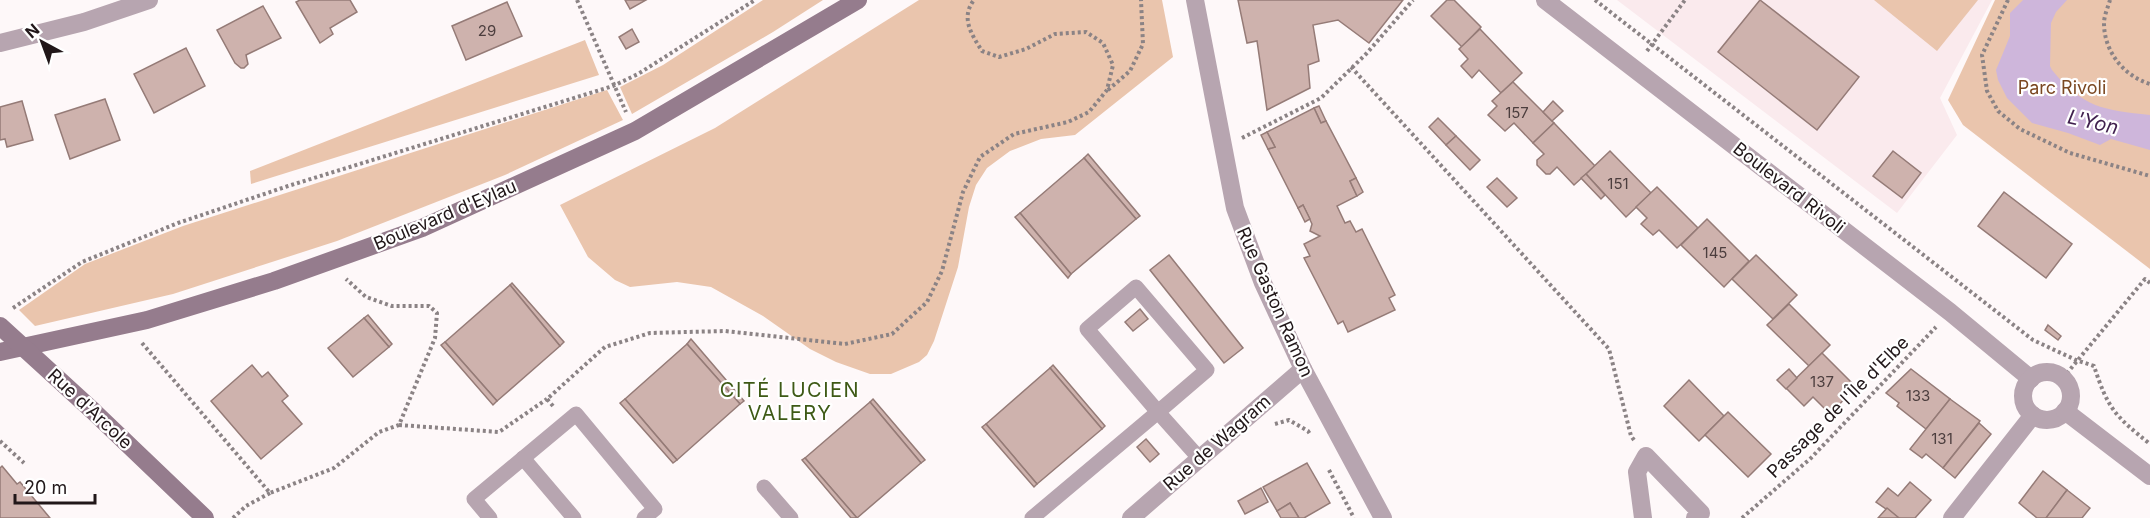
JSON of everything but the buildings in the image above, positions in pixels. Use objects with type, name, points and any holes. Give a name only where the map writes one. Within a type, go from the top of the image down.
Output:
[{"type":"main road","name":"Boulevard d'Eylau","points":[[0,352],[147,320],[274,281],[422,228],[634,131],[858,0]]},
{"type":"main road","name":"Rue d'Arcole","points":[[4,318],[92,410],[205,518]]},
{"type":"street","points":[[0,43],[84,22],[149,0]]},
{"type":"street","name":"Rue Gaston Ramon","points":[[1195,0],[1235,208],[1263,283],[1304,369],[1383,518]]},
{"type":"street","name":"Boulevard Rivoli","points":[[1545,0],[1950,312],[2031,379]]},
{"type":"street","name":"Rue de Wagram","points":[[1131,518],[1304,369]]},
{"type":"street","points":[[2043,372],[2057,374],[2063,378],[2071,391],[2071,398],[2065,411],[2053,419],[2033,415],[2024,402],[2026,386],[2031,379],[2043,372]]},
{"type":"street","points":[[2065,411],[2150,476]]},
{"type":"street","points":[[1952,518],[2033,415]]},
{"type":"street","points":[[1643,518],[1637,472],[1646,456],[1701,513],[1695,518]]},
{"type":"lane","points":[[1032,518],[1158,412],[1207,370],[1136,287],[1087,329],[1158,412],[1200,459]]},
{"type":"lane","points":[[490,518],[474,499],[576,414],[655,509],[644,518]]},
{"type":"lane","points":[[523,458],[574,518]]},
{"type":"lane","points":[[764,487],[791,518]]},
{"type":"path","points":[[577,0],[634,131]]},
{"type":"path","points":[[4,318],[82,262],[178,223],[288,186],[613,86],[638,74],[756,0]]},
{"type":"path","points":[[974,0],[970,5],[968,28],[982,51],[999,57],[1026,49],[1055,34],[1086,32],[1103,43],[1113,65],[1107,90]]},
{"type":"path","points":[[233,518],[246,506],[270,493],[334,468],[379,432],[399,425],[499,432],[547,399],[605,346],[650,333],[725,331],[845,344],[892,334],[927,302],[942,271],[963,192],[980,157],[1014,134],[1068,122],[1089,111],[1107,90],[1130,72],[1143,45],[1141,0]]},
{"type":"path","points":[[1223,148],[1321,98],[1367,53],[1413,0]]},
{"type":"path","points":[[1595,0],[2033,340],[2094,366],[2106,401],[2121,420],[2150,444]]},
{"type":"path","points":[[1634,68],[1685,0]]},
{"type":"path","points":[[2008,0],[1982,55],[1987,91],[1998,111],[2019,129],[2070,153],[2150,176]]},
{"type":"path","points":[[2110,0],[2103,22],[2109,48],[2121,68],[2150,84]]},
{"type":"path","points":[[1351,67],[1609,349],[1631,436],[1646,456]]},
{"type":"path","points":[[328,262],[366,297],[392,306],[429,306],[437,313],[435,338],[399,425]]},
{"type":"path","points":[[2063,378],[2145,279],[2150,283]]},
{"type":"path","name":"Passage de l'Île d'Elbe","points":[[1742,518],[1811,458],[1950,312]]},
{"type":"path","points":[[126,324],[270,493]]},
{"type":"path","points":[[547,399],[567,421]]},
{"type":"path","points":[[1272,425],[1289,420],[1308,430],[1314,440]]},
{"type":"path","points":[[0,441],[24,463]]},
{"type":"path","points":[[1329,469],[1354,518]]},
{"type":"shaded area","points":[[1617,0],[1992,0],[1940,98],[1957,135],[1897,213]]},
{"type":"green space","points":[[763,0],[823,0],[773,32],[632,114],[620,87],[663,65]]},
{"type":"green space","points":[[919,0],[1162,0],[1173,57],[1075,135],[1041,139],[1010,151],[987,168],[976,185],[969,207],[958,267],[934,341],[927,355],[919,362],[891,374],[870,374],[836,362],[810,349],[763,316],[711,287],[677,282],[630,287],[615,280],[588,257],[560,205],[715,128]]},
{"type":"green space","points":[[1874,0],[1978,0],[1937,51]]},
{"type":"green space","name":"Parc Rivoli","points":[[1995,0],[2150,0],[2150,269],[1963,125],[1948,100]]},
{"type":"green space","points":[[585,40],[599,75],[251,184],[250,171]]},
{"type":"green space","points":[[607,90],[623,120],[505,175],[337,241],[173,294],[35,326],[19,310],[85,264],[183,226]]},
{"type":"water","name":"L'Yon","points":[[2023,0],[2067,0],[2056,12],[2051,23],[2050,66],[2052,70],[2074,92],[2095,105],[2150,115],[2150,150],[2111,139],[2100,145],[2032,123],[2007,98],[1996,70],[2010,36],[2010,13]]},
{"type":"district","name":"CITÉ LUCIEN VALERY","points":[[790,402]]}]
